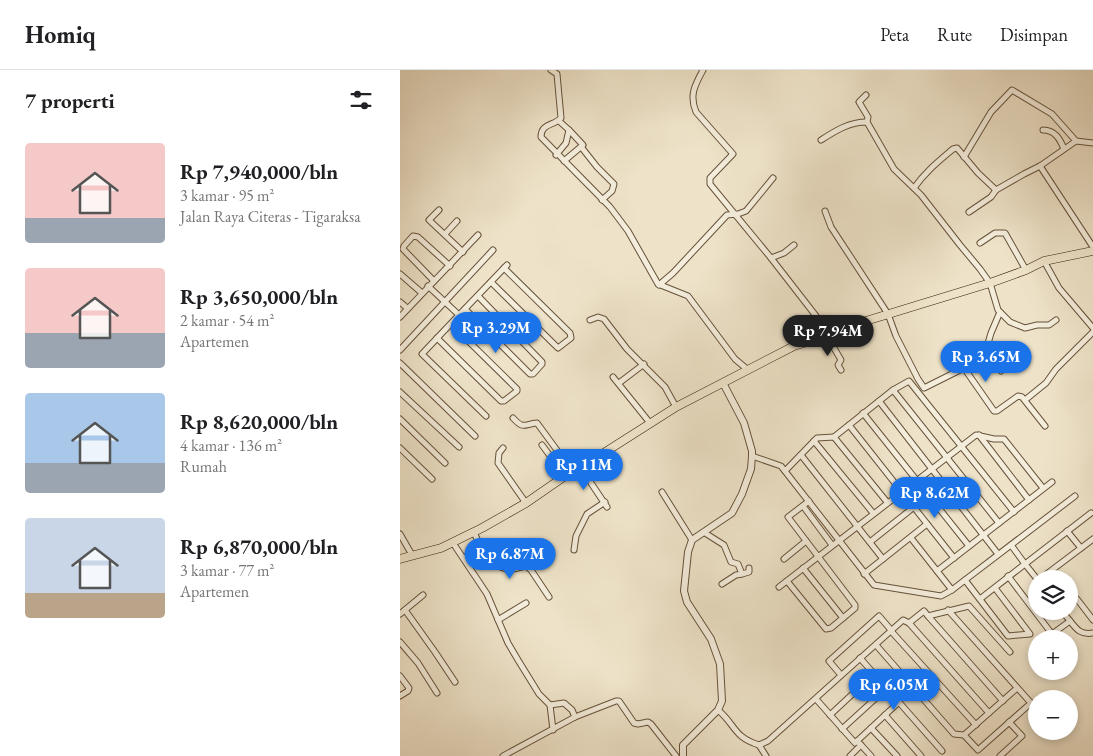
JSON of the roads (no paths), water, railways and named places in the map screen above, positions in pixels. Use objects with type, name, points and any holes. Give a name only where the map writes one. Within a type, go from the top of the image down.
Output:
[{"type":"main road","points":[[400,559],[453,543],[474,532],[526,503],[565,476],[676,407],[794,346],[856,324],[990,283],[1026,270],[1044,261],[1093,251]]},
{"type":"street","points":[[551,70],[557,75],[561,118],[559,121]]},
{"type":"street","points":[[703,70],[692,92],[693,105],[696,112],[733,154],[709,181],[771,258],[829,335],[842,360],[838,365],[841,370]]},
{"type":"street","points":[[964,157],[991,112],[1012,90],[1052,114],[1076,141]]},
{"type":"street","points":[[866,95],[859,102],[868,117],[867,122],[894,169],[914,188],[937,215],[990,283],[1000,312],[1010,322],[1024,328],[1037,324],[1049,325],[1056,320]]},
{"type":"street","points":[[559,121],[582,143],[582,148],[614,184],[612,190],[602,200]]},
{"type":"street","points":[[559,121],[550,123],[540,134],[541,137],[556,155],[602,200],[628,231],[659,285],[688,296],[735,359],[749,370]]},
{"type":"street","points":[[821,140],[836,130],[867,122]]},
{"type":"street","points":[[556,155],[566,143],[569,130]]},
{"type":"street","points":[[1043,130],[1048,130],[1055,134],[1060,139],[1064,149]]},
{"type":"street","points":[[968,212],[992,197],[996,190],[1040,166],[1076,141],[1093,143]]},
{"type":"street","points":[[564,161],[582,148]]},
{"type":"street","points":[[914,188],[954,148],[959,150],[996,190]]},
{"type":"street","points":[[1040,166],[1093,247]]},
{"type":"street","points":[[659,285],[673,273],[726,215],[738,214],[746,210],[773,178]]},
{"type":"street","points":[[439,210],[429,220],[463,252]]},
{"type":"street","points":[[826,211],[831,227],[888,314],[896,336],[923,387],[926,388],[964,368],[986,353],[991,333],[1000,312]]},
{"type":"street","points":[[445,234],[457,221]]},
{"type":"street","points":[[980,243],[994,233],[1005,233],[1026,270]]},
{"type":"street","points":[[400,317],[478,235]]},
{"type":"street","points":[[434,281],[403,249],[413,236],[418,237],[450,266]]},
{"type":"street","points":[[771,258],[784,253],[794,245]]},
{"type":"street","points":[[400,350],[493,250]]},
{"type":"street","points":[[1044,261],[1059,288],[1093,328]]},
{"type":"street","points":[[486,416],[422,354],[506,266],[570,333],[571,338],[558,348],[491,282]]},
{"type":"street","points":[[400,274],[422,293]]},
{"type":"street","points":[[428,286],[459,315]]},
{"type":"street","points":[[465,309],[530,374],[533,374],[542,362],[478,296]]},
{"type":"street","points":[[400,302],[407,308]]},
{"type":"street","points":[[590,320],[598,317],[604,319],[627,349],[665,387],[676,407]]},
{"type":"street","points":[[438,338],[501,401],[504,401],[517,391],[451,324]]},
{"type":"street","points":[[1025,400],[1046,383],[1050,375],[1093,332]]},
{"type":"street","points":[[986,353],[1001,371]]},
{"type":"street","points":[[400,363],[474,436]]},
{"type":"street","points":[[619,383],[644,364]]},
{"type":"street","points":[[964,368],[994,411],[997,411],[1018,396],[1022,396],[1045,426]]},
{"type":"street","points":[[613,377],[650,423]]},
{"type":"street","points":[[785,471],[817,438],[834,437],[893,390],[909,381],[1014,512]]},
{"type":"street","points":[[683,756],[683,745],[687,739],[718,710],[722,702],[720,664],[711,638],[687,602],[684,591],[688,552],[692,540],[732,513],[742,494],[752,456],[744,423],[723,383]]},
{"type":"street","points":[[893,390],[999,523]]},
{"type":"street","points":[[400,392],[458,447]]},
{"type":"street","points":[[880,401],[998,554]]},
{"type":"street","points":[[863,414],[969,546]]},
{"type":"street","points":[[514,418],[519,424],[524,426],[537,423],[573,472]]},
{"type":"street","points":[[400,420],[445,463]]},
{"type":"street","points":[[849,425],[954,558]]},
{"type":"street","points":[[979,435],[1029,500]]},
{"type":"street","points":[[779,587],[972,437],[979,435],[994,439],[1004,439],[1043,488]]},
{"type":"street","points":[[834,437],[887,502]]},
{"type":"street","points":[[814,441],[873,513]]},
{"type":"street","points":[[542,445],[565,476]]},
{"type":"street","points":[[400,448],[432,479]]},
{"type":"street","points":[[503,448],[499,453],[498,463],[526,503]]},
{"type":"street","points":[[574,550],[576,536],[587,514],[606,504],[591,483],[581,455]]},
{"type":"street","points":[[801,455],[883,559]]},
{"type":"street","points":[[752,456],[781,466],[874,585],[941,596],[952,590],[1075,496]]},
{"type":"street","points":[[937,571],[1052,482]]},
{"type":"street","points":[[662,492],[692,540]]},
{"type":"street","points":[[787,581],[826,629],[831,628],[856,606],[788,517],[809,501]]},
{"type":"street","points":[[803,506],[832,545]]},
{"type":"street","points":[[870,542],[914,507]]},
{"type":"street","points":[[980,599],[1091,513]]},
{"type":"street","points":[[864,574],[927,524]]},
{"type":"street","points":[[1068,531],[1080,548]]},
{"type":"street","points":[[474,532],[480,546],[494,565]]},
{"type":"street","points":[[705,533],[724,545],[731,562],[738,564],[742,574]]},
{"type":"street","points":[[400,534],[412,555]]},
{"type":"street","points":[[911,538],[952,590]]},
{"type":"street","points":[[1050,570],[1093,539]]},
{"type":"street","points":[[784,559],[806,541]]},
{"type":"street","points":[[453,543],[487,594],[508,644],[539,694],[550,706],[554,730]]},
{"type":"street","points":[[1011,545],[1030,570]]},
{"type":"street","points":[[464,558],[475,552],[483,561],[511,570],[522,566],[528,567],[549,597]]},
{"type":"street","points":[[722,584],[736,575],[749,572],[749,568]]},
{"type":"street","points":[[803,568],[843,618]]},
{"type":"street","points":[[1008,576],[1052,634],[1070,621],[1078,632],[1093,633]]},
{"type":"street","points":[[965,580],[1008,636],[1030,634],[995,588]]},
{"type":"street","points":[[423,595],[402,612],[435,652],[455,682]]},
{"type":"street","points":[[1078,600],[1093,620]]},
{"type":"street","points":[[498,620],[526,603]]},
{"type":"street","points":[[928,616],[969,606],[1010,652]]},
{"type":"street","points":[[948,610],[1031,703],[978,750]]},
{"type":"street","points":[[909,623],[924,611],[1003,701]]},
{"type":"street","points":[[841,675],[829,661],[879,616],[976,725]]},
{"type":"street","points":[[718,710],[744,739],[759,744],[768,741],[816,700],[903,620],[909,623],[989,713]]},
{"type":"street","points":[[400,642],[418,663],[437,693]]},
{"type":"street","points":[[876,645],[954,734],[964,735],[983,756]]},
{"type":"street","points":[[860,658],[942,751]]},
{"type":"street","points":[[830,715],[874,674]]},
{"type":"street","points":[[400,676],[409,688],[408,692],[400,696]]},
{"type":"street","points":[[842,729],[887,688]]},
{"type":"street","points":[[964,735],[1017,688]]},
{"type":"street","points":[[816,700],[855,743],[859,743],[871,756]]},
{"type":"street","points":[[503,756],[575,717],[620,701],[634,723],[648,722],[652,724],[676,756]]},
{"type":"street","points":[[850,756],[871,728],[899,702]]},
{"type":"street","points":[[550,706],[564,703],[572,710],[575,717]]},
{"type":"street","points":[[885,715],[921,756]]},
{"type":"street","points":[[1000,756],[1022,736],[1009,722]]},
{"type":"street","points":[[871,728],[897,756]]},
{"type":"street","points":[[759,744],[766,756]]}]
